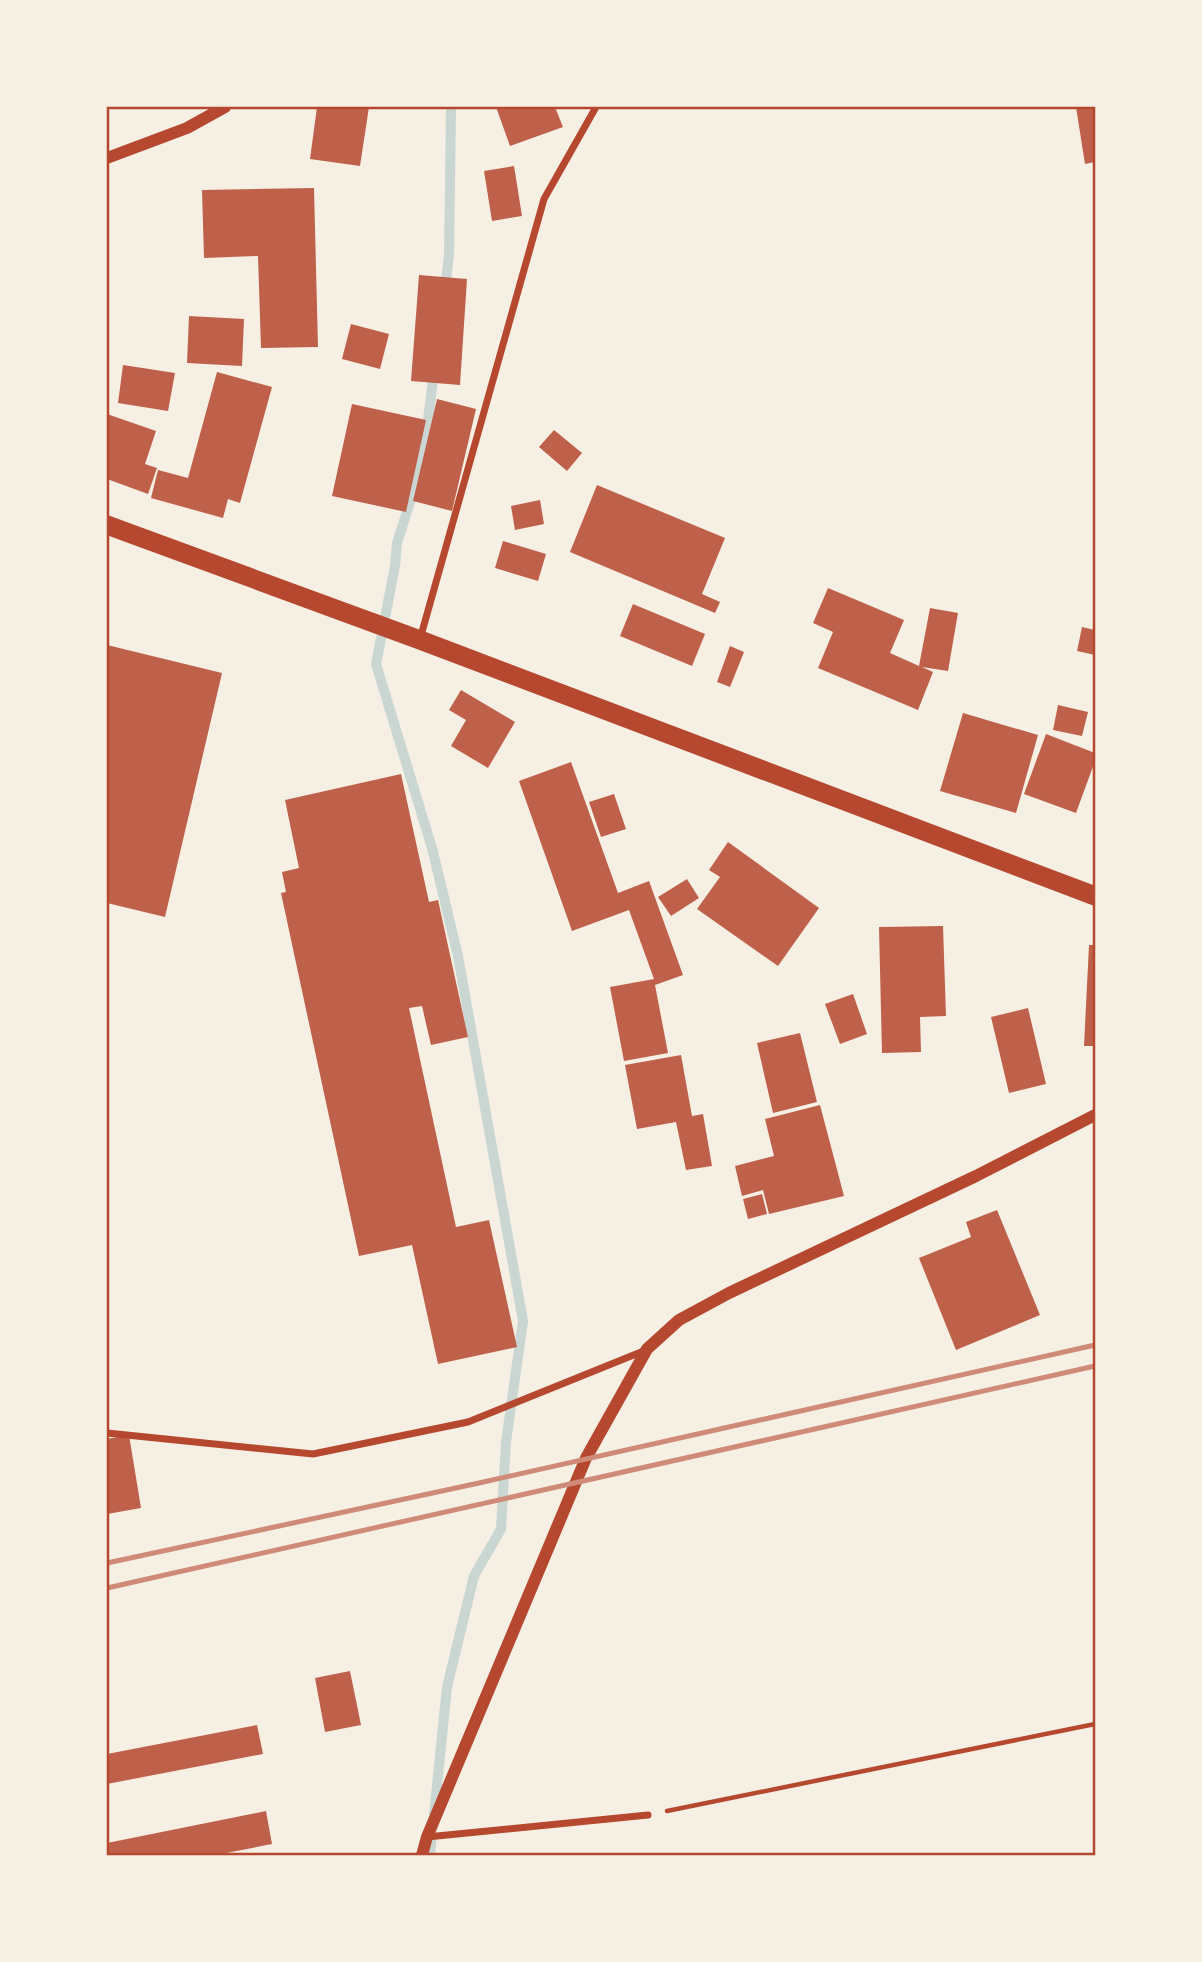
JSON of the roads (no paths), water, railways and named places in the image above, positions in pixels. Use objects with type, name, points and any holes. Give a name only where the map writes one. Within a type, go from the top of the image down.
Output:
[{"type":"highway","points":[[107,525],[420,640],[1095,896]]},
{"type":"street","points":[[107,158],[187,128],[225,107]]},
{"type":"street","points":[[420,640],[544,199],[596,107]]},
{"type":"street","points":[[422,1855],[586,1458],[647,1349],[679,1320],[729,1293],[976,1176],[1095,1115]]},
{"type":"street","points":[[107,1433],[313,1454],[468,1422],[647,1349]]},
{"type":"street","points":[[427,1838],[648,1815]]},
{"type":"waterway","points":[[445,289],[449,255],[451,107]]},
{"type":"waterway","points":[[434,371],[415,486],[397,543],[376,664],[432,848],[458,956],[523,1321],[506,1442],[501,1529],[474,1576],[447,1687],[434,1814]]},
{"type":"waterway","points":[[430,1855],[432,1833]]},
{"type":"railway","points":[[107,1563],[1095,1345]]},
{"type":"railway","points":[[107,1588],[1095,1366]]}]
